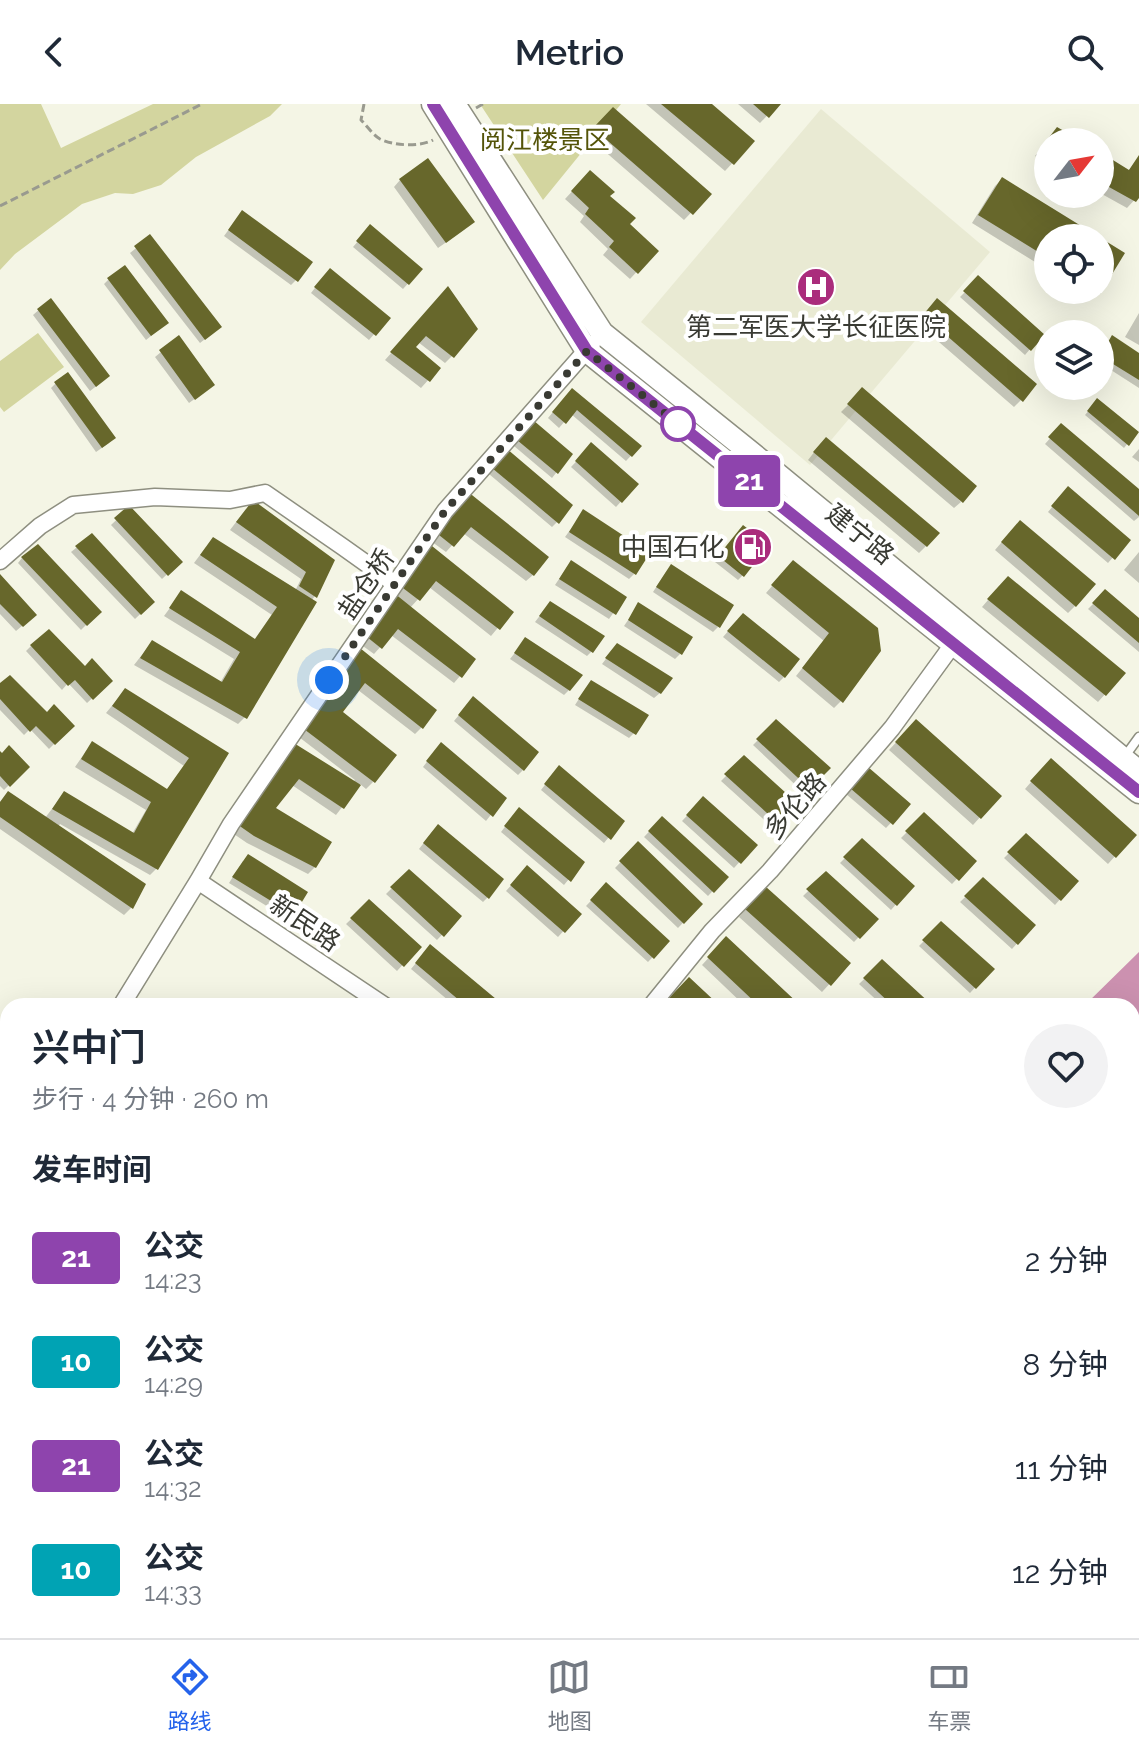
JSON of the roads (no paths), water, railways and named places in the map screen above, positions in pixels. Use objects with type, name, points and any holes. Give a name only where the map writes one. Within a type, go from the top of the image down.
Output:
[{"type":"main road","name":"建宁路","points":[[433,104],[587,351],[1131,766]]},
{"type":"main road","name":"建宁路","points":[[454,104],[602,333],[750,452],[1139,792]]},
{"type":"street","name":"盐仓桥","points":[[126,998],[231,824],[445,511],[602,333]]},
{"type":"street","points":[[0,561],[40,526],[73,505],[155,497],[230,500],[265,493],[395,584]]},
{"type":"street","name":"多伦路","points":[[658,998],[712,931],[770,871],[883,739],[959,636]]},
{"type":"street","name":"新民路","points":[[198,881],[373,998]]},
{"type":"lane","points":[[1131,766],[1139,737]]},
{"type":"place","name":"第二军医大学长征医院","points":[[816,287]]},
{"type":"place","name":"中国石化","points":[[753,547]]},
{"type":"park label","name":"阅江楼景区","points":[[545,140]]}]
